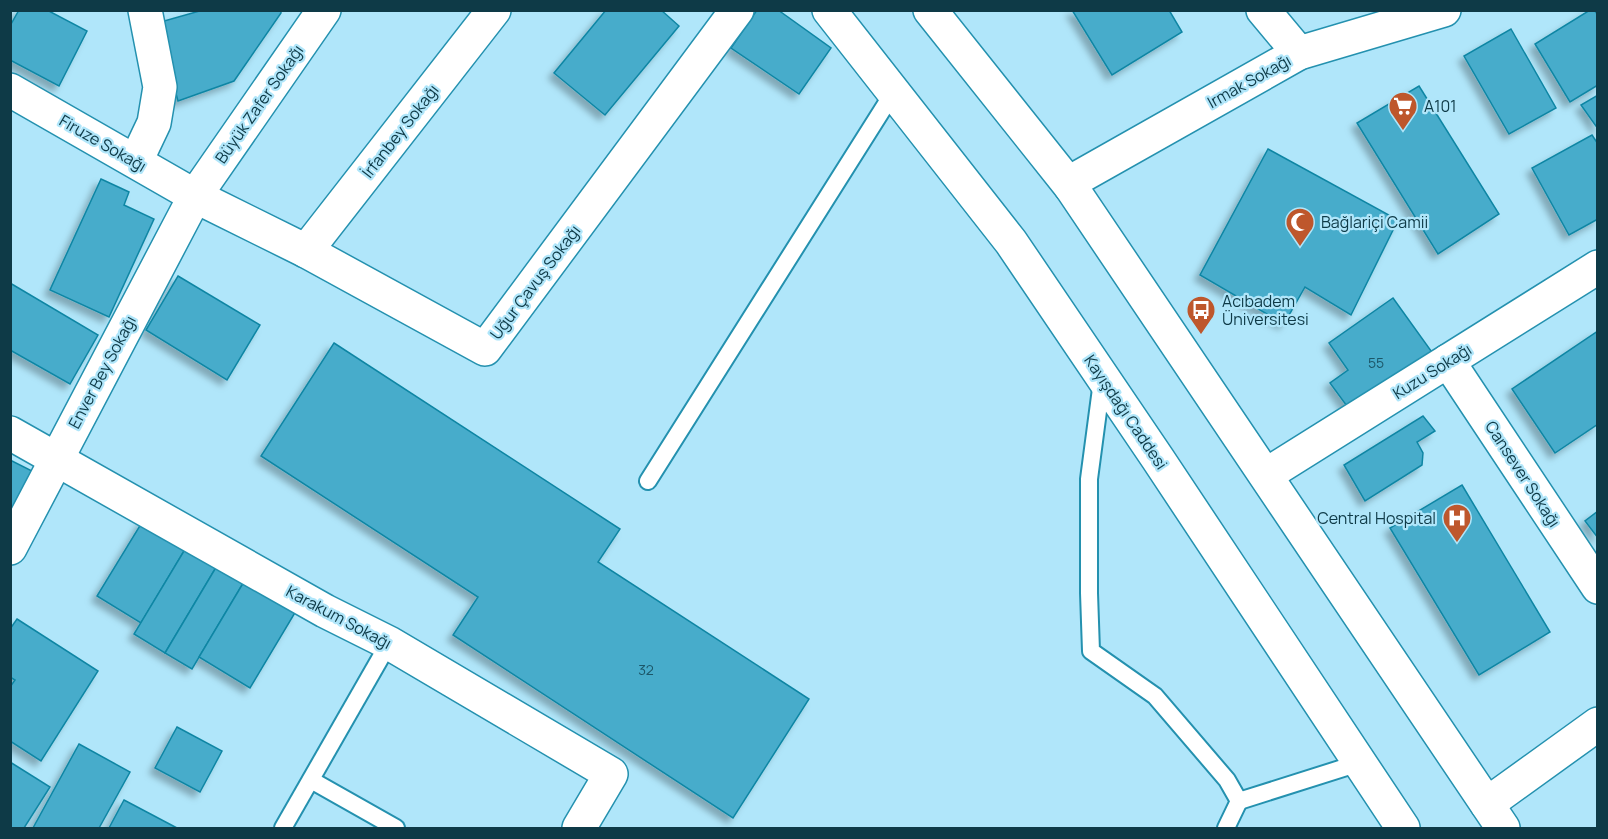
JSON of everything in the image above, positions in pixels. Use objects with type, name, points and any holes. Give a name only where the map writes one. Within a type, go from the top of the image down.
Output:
[{"type":"street","points":[[136,161],[154,123],[160,87],[145,10]]},
{"type":"street","name":"Büyük Zafer Sokağı","points":[[195,196],[324,10]]},
{"type":"street","name":"İrfanbey Sokağı","points":[[306,251],[494,10]]},
{"type":"street","name":"Uğur Çavuş Sokağı","points":[[195,196],[306,251],[485,349],[737,10]]},
{"type":"street","name":"Kayışdağı Caddesi","points":[[828,10],[1011,242],[1402,828]]},
{"type":"street","points":[[930,10],[1071,187],[1495,816],[1598,724]]},
{"type":"street","points":[[1263,10],[1299,53]]},
{"type":"street","name":"Irmak Sokağı","points":[[1071,187],[1074,180],[1299,53],[1444,10]]},
{"type":"street","name":"Firuze Sokağı","points":[[10,90],[195,196]]},
{"type":"street","name":"Enver Bey Sokağı","points":[[10,548],[195,196]]},
{"type":"street","name":"Kuzu Sokağı","points":[[1266,475],[1598,267]]},
{"type":"street","name":"Cansever Sokağı","points":[[1448,361],[1598,587]]},
{"type":"street","name":"Karakum Sokağı","points":[[10,433],[325,611],[389,643],[611,774],[579,828]]},
{"type":"lane","points":[[648,482],[893,93]]},
{"type":"lane","points":[[1103,377],[1089,478],[1091,651],[1155,696],[1227,780],[1239,801]]},
{"type":"lane","points":[[283,828],[389,643]]},
{"type":"lane","points":[[1226,828],[1239,801],[1359,763]]},
{"type":"lane","points":[[311,780],[396,828]]},
{"type":"building","points":[[19,10],[47,10],[87,31],[59,86],[10,60],[10,26]]},
{"type":"building","points":[[203,10],[281,10],[281,13],[234,81],[178,101],[157,23]]},
{"type":"building","points":[[606,10],[661,10],[679,26],[605,115],[554,73]]},
{"type":"building","points":[[757,10],[778,10],[831,48],[799,94],[731,48]]},
{"type":"building","points":[[1072,10],[1169,10],[1182,32],[1112,75]]},
{"type":"building","points":[[1590,10],[1594,10],[1598,15],[1598,85],[1570,102],[1535,44]]},
{"type":"building","points":[[1511,29],[1556,108],[1509,134],[1464,56]]},
{"type":"building","points":[[1419,86],[1499,214],[1438,254],[1357,123]]},
{"type":"building","points":[[1598,95],[1598,129],[1581,105]]},
{"type":"building","points":[[1592,135],[1598,144],[1598,219],[1569,235],[1532,168]]},
{"type":"building","name":"Bağlariçi Camii","points":[[1268,149],[1398,220],[1351,315],[1305,287],[1284,324],[1200,275]]},
{"type":"building","points":[[101,179],[129,192],[124,205],[154,219],[109,317],[50,290]]},
{"type":"building","points":[[178,276],[260,325],[227,380],[146,330]]},
{"type":"building","points":[[10,283],[98,335],[70,384],[10,350]]},
{"type":"building","points":[[1393,298],[1434,355],[1352,413],[1330,383],[1348,370],[1329,343]]},
{"type":"building","points":[[1598,331],[1598,424],[1555,453],[1512,389]]},
{"type":"building","points":[[334,343],[620,529],[598,562],[809,699],[733,818],[453,635],[478,597],[261,456]]},
{"type":"building","points":[[1423,416],[1435,431],[1417,442],[1423,453],[1422,465],[1365,501],[1344,465]]},
{"type":"building","points":[[10,460],[36,473],[10,520]]},
{"type":"building","points":[[1462,485],[1550,632],[1479,675],[1390,528]]},
{"type":"building","points":[[1598,511],[1598,538],[1585,521]]},
{"type":"building","points":[[144,519],[187,546],[141,623],[97,596]]},
{"type":"building","points":[[187,546],[218,564],[165,653],[134,634]]},
{"type":"building","points":[[218,564],[245,580],[192,669],[165,653]]},
{"type":"building","points":[[245,580],[296,611],[250,688],[199,657]]},
{"type":"building","points":[[17,619],[98,671],[41,761],[10,741],[10,687],[15,680],[10,677],[10,629]]},
{"type":"building","points":[[177,727],[222,751],[200,792],[155,768]]},
{"type":"building","points":[[79,744],[130,772],[99,828],[33,828]]},
{"type":"building","points":[[10,762],[50,787],[24,828],[10,828]]},
{"type":"building","points":[[124,800],[177,828],[109,828]]},
{"type":"place","name":"A101","points":[[1403,132]]},
{"type":"place","name":"Bağlariçi Camii","points":[[1300,248]]},
{"type":"place","name":"Acıbadem Üniversitesi","points":[[1201,336]]},
{"type":"place","name":"Central Hospital","points":[[1457,544]]}]
